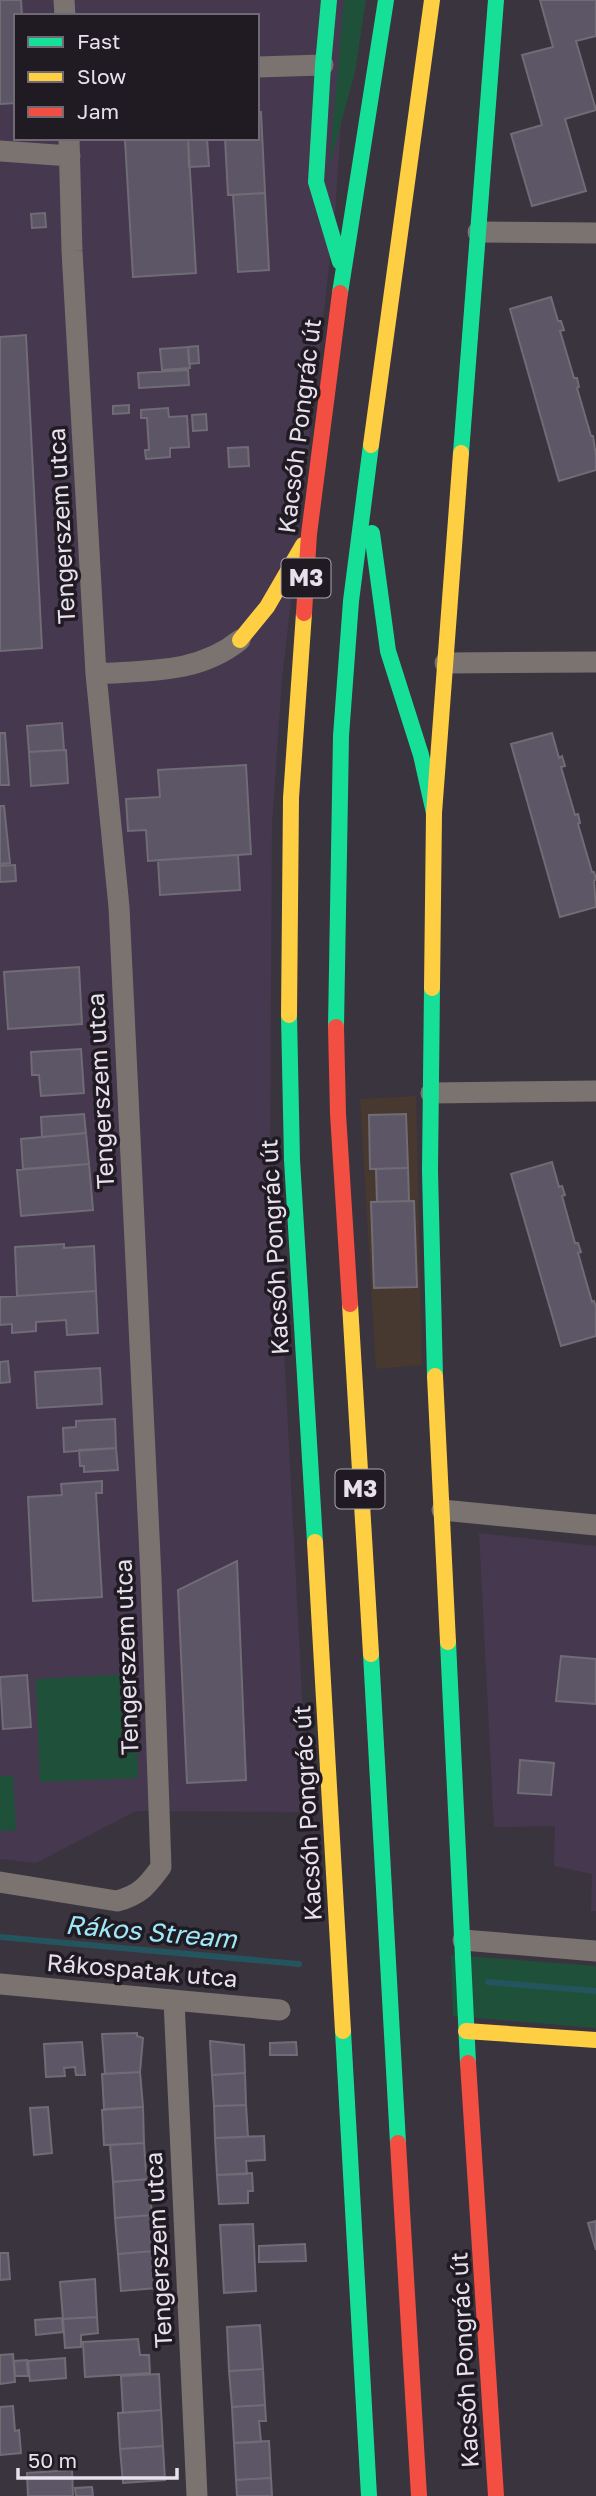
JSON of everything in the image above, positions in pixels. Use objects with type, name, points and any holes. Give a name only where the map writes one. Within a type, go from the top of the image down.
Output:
[{"type":"main road","points":[[330,0],[316,182],[343,271]]},
{"type":"main road","name":"Kacsóh Pongrác út","points":[[369,2496],[290,1107],[291,799],[309,534],[343,271],[386,0]]},
{"type":"main road","name":"M3","points":[[419,2496],[338,1114],[336,1010],[341,736],[351,601],[432,0]]},
{"type":"main road","name":"Kacsóh Pongrác út","points":[[496,0],[434,813],[430,1171],[442,1510],[466,2031],[496,2496]]},
{"type":"main road","points":[[365,482],[388,651],[421,755],[434,813]]},
{"type":"main road","points":[[240,640],[255,625],[284,582],[309,534]]},
{"type":"main road","points":[[466,2031],[596,2040]]},
{"type":"street","points":[[259,67],[323,65]]},
{"type":"street","points":[[0,151],[69,147]]},
{"type":"street","name":"Tengerszem utca","points":[[0,1882],[117,1901],[134,1896],[148,1885],[161,1867],[151,1577],[119,906],[96,674],[69,147]]},
{"type":"street","points":[[478,232],[596,233]]},
{"type":"street","points":[[96,674],[194,665],[227,650],[240,640]]},
{"type":"street","points":[[445,663],[596,662]]},
{"type":"street","points":[[431,1093],[596,1091]]},
{"type":"street","points":[[442,1510],[596,1525]]},
{"type":"street","points":[[463,1940],[596,1951]]},
{"type":"street","name":"Rákospatak utca","points":[[0,1984],[280,2010]]},
{"type":"street","name":"Tengerszem utca","points":[[174,2001],[197,2496]]},
{"type":"shaded area","points":[[0,0],[349,0],[335,214],[282,680],[272,824],[270,1159],[282,1310],[308,1812],[136,1811],[36,1863],[0,1859]]},
{"type":"shaded area","points":[[416,1096],[422,1365],[376,1369],[360,1099]]},
{"type":"shaded area","points":[[479,1533],[596,1546],[596,1911],[591,1911],[592,1874],[554,1866],[555,1826],[494,1827]]},
{"type":"green space","points":[[344,0],[366,0],[355,72],[329,167]]},
{"type":"green space","points":[[134,1674],[138,1778],[40,1782],[36,1679]]},
{"type":"green space","points":[[0,1776],[13,1776],[16,1830],[0,1831]]},
{"type":"green space","points":[[451,1955],[596,1966],[596,2028],[453,2016]]},
{"type":"building","points":[[0,0],[21,0],[22,14],[14,14],[14,103],[0,104]]},
{"type":"building","points":[[540,0],[596,0],[596,36],[576,41],[596,110],[565,119],[586,191],[532,206],[511,134],[542,125],[522,55],[553,47]]},
{"type":"building","points":[[261,112],[265,193],[228,195],[225,140],[259,140]]},
{"type":"building","points":[[125,140],[188,140],[196,273],[133,277]]},
{"type":"building","points":[[188,140],[207,140],[209,166],[189,167]]},
{"type":"building","points":[[265,193],[269,270],[238,272],[233,195]]},
{"type":"building","points":[[45,213],[46,227],[32,228],[31,214]]},
{"type":"building","points":[[551,297],[558,321],[561,321],[564,330],[560,331],[574,378],[577,378],[577,388],[593,436],[596,456],[596,470],[559,481],[510,309]]},
{"type":"building","points":[[26,335],[42,648],[0,651],[0,337]]},
{"type":"building","points":[[198,346],[199,363],[189,364],[188,347]]},
{"type":"building","points":[[188,347],[190,368],[162,370],[160,349]]},
{"type":"building","points":[[188,370],[189,385],[139,388],[138,373]]},
{"type":"building","points":[[129,405],[129,413],[113,414],[113,406]]},
{"type":"building","points":[[168,408],[169,417],[187,416],[189,447],[170,448],[170,457],[146,459],[145,450],[149,450],[147,418],[141,418],[141,410]]},
{"type":"building","points":[[206,414],[207,430],[193,431],[192,415]]},
{"type":"building","points":[[248,447],[249,466],[229,467],[228,448]]},
{"type":"building","points":[[62,723],[64,750],[29,752],[27,726]]},
{"type":"building","points":[[0,733],[5,733],[9,785],[0,785]]},
{"type":"building","points":[[552,733],[559,758],[562,756],[565,766],[561,767],[575,815],[578,814],[578,824],[596,879],[596,907],[560,917],[511,744]]},
{"type":"building","points":[[66,750],[68,783],[31,786],[29,752]]},
{"type":"building","points":[[246,765],[251,854],[148,861],[146,830],[128,831],[126,799],[160,797],[158,770]]},
{"type":"building","points":[[0,806],[4,806],[10,863],[0,864]]},
{"type":"building","points":[[238,855],[240,890],[160,895],[158,860]]},
{"type":"building","points":[[15,865],[16,881],[0,882],[0,866]]},
{"type":"building","points":[[79,967],[82,1024],[8,1029],[4,972]]},
{"type":"building","points":[[81,1049],[84,1093],[41,1096],[39,1075],[32,1075],[31,1052]]},
{"type":"building","points":[[84,1114],[86,1133],[42,1137],[41,1117]]},
{"type":"building","points":[[406,1114],[408,1168],[370,1169],[369,1115]]},
{"type":"building","points":[[86,1133],[89,1164],[23,1169],[21,1139]]},
{"type":"building","points":[[552,1162],[559,1187],[562,1186],[565,1195],[562,1196],[575,1243],[578,1243],[581,1252],[578,1253],[592,1302],[594,1301],[596,1307],[596,1336],[561,1346],[511,1174]]},
{"type":"building","points":[[89,1164],[93,1210],[21,1216],[17,1170]]},
{"type":"building","points":[[408,1168],[409,1201],[377,1202],[376,1169]]},
{"type":"building","points":[[414,1201],[417,1287],[374,1288],[371,1202]]},
{"type":"building","points":[[64,1244],[64,1248],[94,1246],[96,1291],[17,1296],[15,1247]]},
{"type":"building","points":[[96,1291],[98,1333],[67,1335],[66,1320],[36,1322],[36,1331],[12,1333],[12,1324],[0,1325],[0,1297]]},
{"type":"building","points":[[8,1361],[10,1382],[0,1383],[0,1362]]},
{"type":"building","points":[[100,1368],[102,1404],[37,1408],[35,1372]]},
{"type":"building","points":[[115,1419],[116,1448],[64,1452],[63,1428],[76,1427],[76,1421]]},
{"type":"building","points":[[116,1448],[118,1470],[84,1472],[84,1466],[80,1466],[79,1450]]},
{"type":"building","points":[[102,1481],[102,1493],[96,1493],[102,1597],[33,1601],[28,1497],[62,1495],[61,1484]]},
{"type":"building","points":[[237,1561],[246,1780],[187,1783],[178,1590]]},
{"type":"building","points":[[561,1656],[596,1659],[596,1704],[556,1701]]},
{"type":"building","points":[[27,1675],[31,1727],[3,1729],[0,1677]]},
{"type":"building","points":[[520,1760],[554,1763],[551,1795],[518,1793]]},
{"type":"building","points":[[137,2033],[137,2036],[143,2038],[140,2072],[105,2074],[102,2034]]},
{"type":"building","points":[[210,2041],[244,2045],[245,2073],[212,2075]]},
{"type":"building","points":[[82,2042],[85,2075],[76,2075],[75,2067],[64,2068],[65,2076],[46,2077],[44,2044]]},
{"type":"building","points":[[296,2042],[297,2055],[270,2055],[270,2043]]},
{"type":"building","points":[[140,2072],[143,2107],[104,2109],[102,2074]]},
{"type":"building","points":[[245,2073],[246,2105],[214,2106],[212,2075]]},
{"type":"building","points":[[246,2105],[248,2137],[215,2138],[214,2106]]},
{"type":"building","points":[[48,2107],[52,2153],[34,2155],[30,2108]]},
{"type":"building","points":[[143,2107],[144,2143],[104,2145],[102,2110]]},
{"type":"building","points":[[264,2136],[265,2160],[246,2161],[247,2174],[217,2175],[215,2138]]},
{"type":"building","points":[[144,2143],[149,2179],[113,2182],[110,2145]]},
{"type":"building","points":[[252,2173],[253,2191],[248,2191],[248,2203],[219,2204],[217,2175]]},
{"type":"building","points":[[149,2179],[152,2215],[115,2218],[113,2182]]},
{"type":"building","points":[[152,2215],[154,2251],[118,2254],[115,2218]]},
{"type":"building","points":[[596,2221],[596,2250],[588,2223]]},
{"type":"building","points":[[253,2224],[256,2291],[224,2293],[220,2225]]},
{"type":"building","points":[[305,2244],[306,2261],[259,2262],[259,2246]]},
{"type":"building","points":[[154,2251],[157,2288],[121,2291],[118,2254]]},
{"type":"building","points":[[0,2253],[8,2253],[10,2279],[0,2280]]},
{"type":"building","points":[[95,2279],[97,2317],[63,2319],[60,2282]]},
{"type":"building","points":[[97,2317],[98,2333],[81,2335],[81,2347],[65,2348],[63,2319]]},
{"type":"building","points":[[62,2318],[63,2332],[36,2335],[35,2320]]},
{"type":"building","points":[[260,2325],[263,2369],[229,2371],[227,2327]]},
{"type":"building","points":[[138,2339],[140,2355],[149,2355],[150,2373],[85,2377],[83,2342]]},
{"type":"building","points":[[13,2354],[15,2382],[0,2384],[0,2355]]},
{"type":"building","points":[[65,2358],[66,2378],[30,2381],[28,2361]]},
{"type":"building","points":[[27,2360],[28,2376],[15,2376],[14,2361]]},
{"type":"building","points":[[263,2369],[265,2405],[232,2407],[229,2371]]},
{"type":"building","points":[[159,2374],[161,2410],[123,2413],[121,2376]]},
{"type":"building","points":[[265,2405],[266,2421],[259,2421],[261,2442],[234,2443],[232,2407]]},
{"type":"building","points":[[13,2406],[15,2431],[19,2430],[21,2453],[0,2455],[0,2407]]},
{"type":"building","points":[[161,2410],[163,2446],[120,2449],[118,2413]]},
{"type":"building","points":[[269,2441],[271,2478],[236,2480],[234,2443]]},
{"type":"building","points":[[163,2446],[165,2480],[123,2483],[120,2449]]},
{"type":"building","points":[[72,2470],[73,2496],[28,2496],[27,2473]]},
{"type":"building","points":[[271,2478],[272,2496],[237,2496],[236,2480]]},
{"type":"building","points":[[92,2487],[93,2496],[76,2496],[75,2488]]},
{"type":"waterway","name":"Rákos Stream","points":[[0,1937],[299,1964]]},
{"type":"waterway","name":"Rákos Stream","points":[[488,1982],[596,1991]]},
{"type":"traffic: fast","points":[[323,65],[329,0]]},
{"type":"traffic: fast","points":[[340,293],[386,0]]},
{"type":"traffic: fast","points":[[461,453],[496,0]]},
{"type":"traffic: fast","points":[[323,65],[316,182],[340,262]]},
{"type":"traffic: fast","points":[[336,1027],[341,736],[351,601],[371,445]]},
{"type":"traffic: fast","points":[[372,533],[388,651],[421,755],[434,813]]},
{"type":"traffic: fast","points":[[432,988],[430,1171],[435,1376]]},
{"type":"traffic: fast","points":[[289,1015],[292,1160],[315,1542]]},
{"type":"traffic: fast","points":[[448,1642],[468,2063]]},
{"type":"traffic: fast","points":[[371,1654],[398,2143]]},
{"type":"traffic: fast","points":[[343,2031],[369,2496]]},
{"type":"traffic: slow","points":[[371,445],[432,0]]},
{"type":"traffic: slow","points":[[432,988],[434,813],[461,453]]},
{"type":"traffic: slow","points":[[240,640],[267,607],[303,545]]},
{"type":"traffic: slow","points":[[289,1015],[291,798],[304,613]]},
{"type":"traffic: slow","points":[[350,1304],[371,1654]]},
{"type":"traffic: slow","points":[[435,1376],[448,1642]]},
{"type":"traffic: slow","points":[[315,1542],[343,2031]]},
{"type":"traffic: slow","points":[[466,2031],[596,2040]]},
{"type":"traffic: jam","points":[[304,613],[309,534],[340,293]]},
{"type":"traffic: jam","points":[[336,1027],[338,1114],[350,1304]]},
{"type":"traffic: jam","points":[[468,2063],[496,2496]]},
{"type":"traffic: jam","points":[[398,2143],[419,2496]]}]
